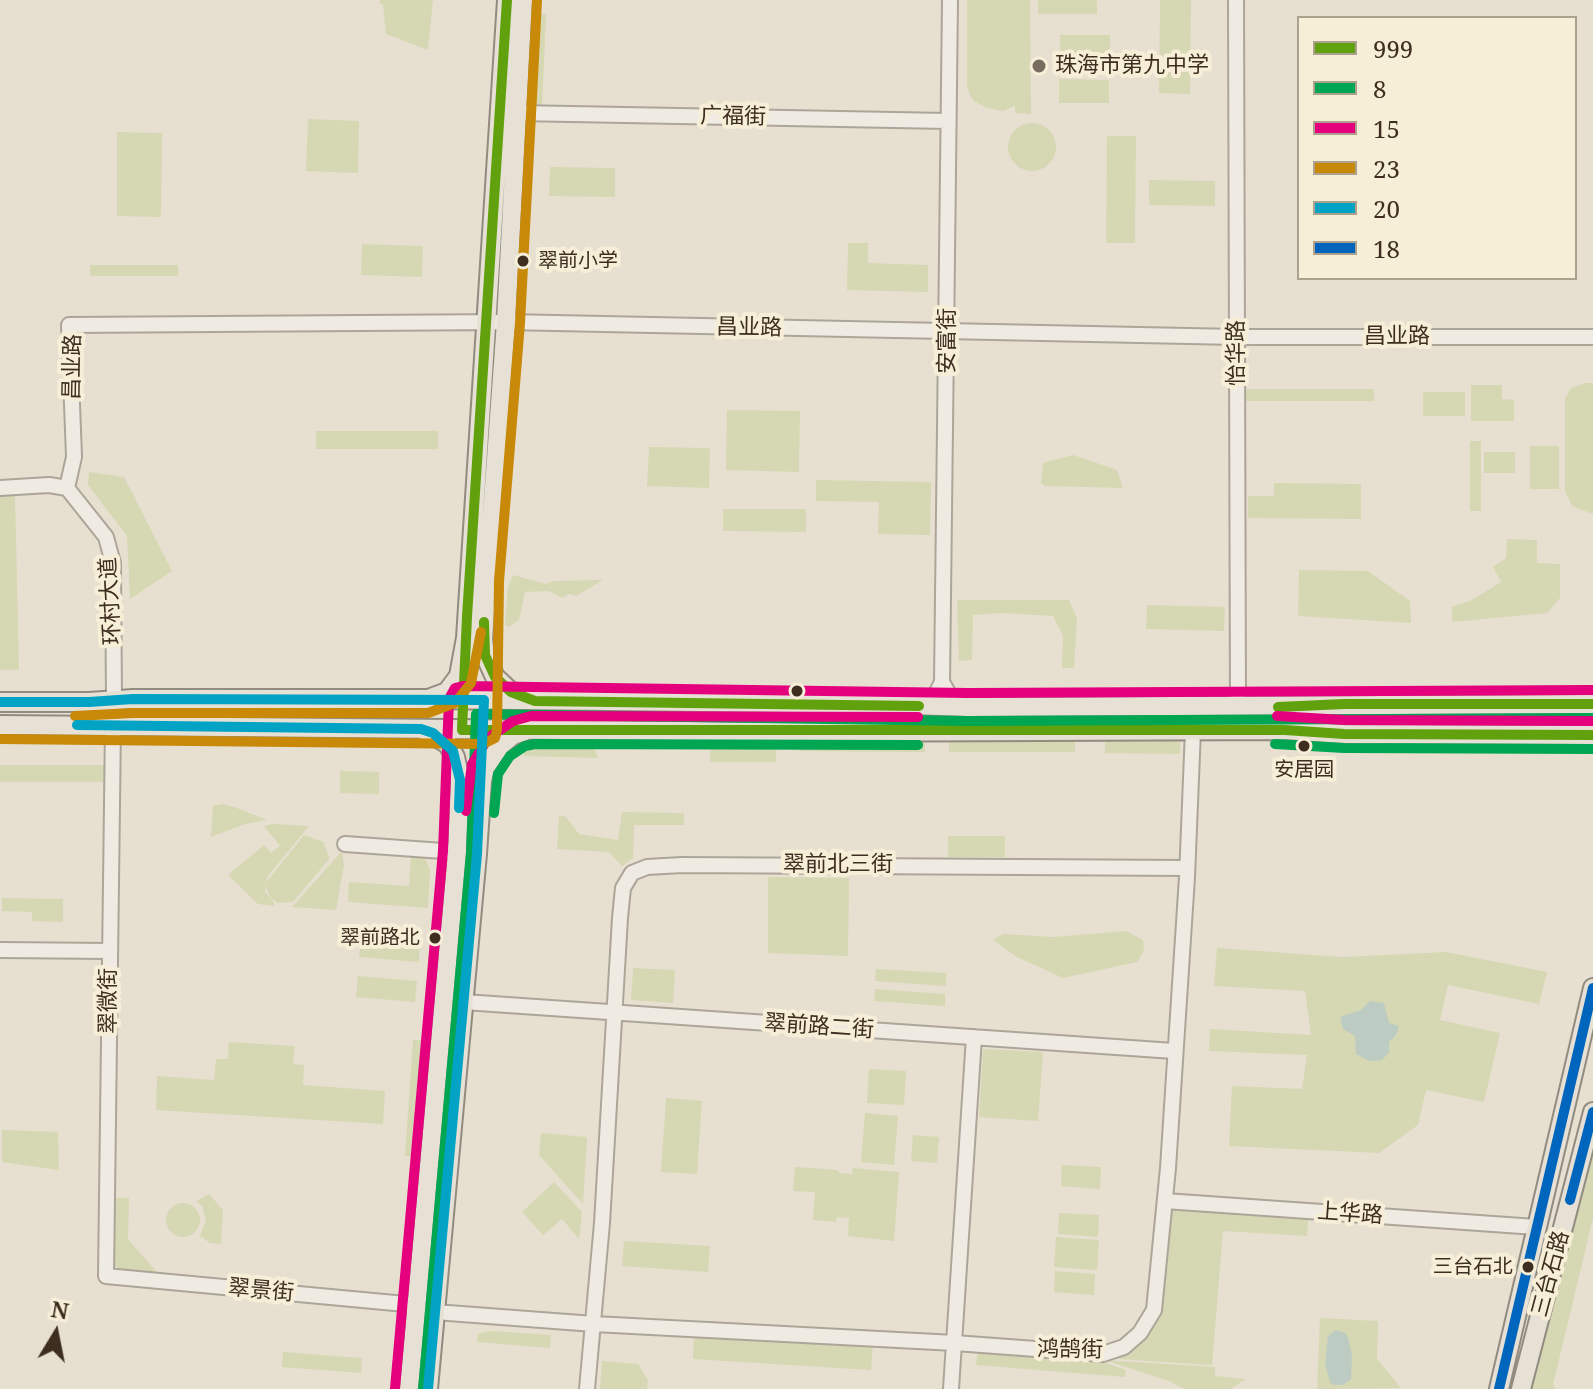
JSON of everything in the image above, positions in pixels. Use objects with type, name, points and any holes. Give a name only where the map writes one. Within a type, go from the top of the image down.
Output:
[{"type":"main road","points":[[507,0],[486,323],[475,639],[495,677],[511,692],[535,701]]},
{"type":"main road","points":[[425,699],[438,696],[453,686],[475,639],[506,322],[523,0]]},
{"type":"main road","points":[[0,702],[425,699],[940,707],[1592,704]]},
{"type":"main road","points":[[1321,705],[1321,732]]},
{"type":"main road","points":[[0,725],[822,732],[1285,730],[1592,735]]},
{"type":"main road","points":[[409,1389],[457,852],[460,780],[455,757],[448,744],[421,729]]},
{"type":"main road","points":[[428,1389],[482,781],[485,768],[506,741],[513,735],[534,730]]},
{"type":"main road","name":"三台石路","points":[[1499,1389],[1593,988]]},
{"type":"main road","points":[[1565,1103],[1585,1058],[1593,1025]]},
{"type":"main road","name":"三台石路","points":[[1521,1389],[1593,1112]]},
{"type":"street","name":"安富街","points":[[942,682],[950,0]]},
{"type":"street","name":"怡华路","points":[[1236,0],[1238,706]]},
{"type":"street","name":"广福街","points":[[517,113],[948,121]]},
{"type":"street","name":"昌业路","points":[[67,488],[74,457],[69,325],[506,322],[1237,337],[1593,337]]},
{"type":"street","points":[[0,488],[49,485],[67,488]]},
{"type":"street","name":"环村大道","points":[[67,488],[106,537],[113,563],[114,700]]},
{"type":"street","points":[[921,706],[936,694],[942,682]]},
{"type":"street","points":[[942,682],[951,698],[968,707]]},
{"type":"street","name":"翠微街","points":[[106,1276],[113,726]]},
{"type":"street","name":"鸿鹄街","points":[[435,1312],[1103,1354],[1124,1347],[1140,1333],[1154,1310],[1165,1201],[1187,872],[1193,730]]},
{"type":"street","points":[[345,844],[457,852]]},
{"type":"street","name":"翠前北三街","points":[[587,1389],[616,1013],[622,994],[631,893],[638,880],[646,876],[724,873],[1187,872]]},
{"type":"street","points":[[0,950],[109,951]]},
{"type":"street","name":"翠前路二街","points":[[464,1002],[1174,1051]]},
{"type":"street","points":[[951,1389],[974,1037]]},
{"type":"street","name":"上华路","points":[[1165,1201],[1536,1227]]},
{"type":"street","name":"翠景街","points":[[106,1276],[416,1305]]},
{"type":"green space","points":[[380,0],[433,0],[428,50],[386,34]]},
{"type":"green space","points":[[967,0],[1030,0],[1031,114],[1015,113],[1015,106],[1003,111],[987,108],[970,95],[967,87]]},
{"type":"green space","points":[[1038,0],[1097,0],[1097,14],[1038,14]]},
{"type":"green space","points":[[1160,0],[1191,0],[1190,94],[1159,93]]},
{"type":"green space","points":[[526,14],[546,14],[542,110],[521,109]]},
{"type":"green space","points":[[1060,35],[1110,35],[1110,58],[1060,58]]},
{"type":"green space","points":[[1059,79],[1109,80],[1109,103],[1059,103]]},
{"type":"green space","points":[[308,119],[359,121],[358,173],[306,171]]},
{"type":"green space","points":[[1032,123],[1041,124],[1049,130],[1055,138],[1055,156],[1049,164],[1041,170],[1032,171],[1023,170],[1015,164],[1009,156],[1008,147],[1009,138],[1015,130],[1023,124]]},
{"type":"green space","points":[[117,132],[162,133],[161,217],[117,216]]},
{"type":"green space","points":[[1107,136],[1136,136],[1135,243],[1106,243]]},
{"type":"green space","points":[[550,167],[615,168],[615,197],[549,196]]},
{"type":"green space","points":[[1149,180],[1215,181],[1215,206],[1149,205]]},
{"type":"green space","points":[[848,243],[868,243],[868,263],[928,265],[928,292],[847,290]]},
{"type":"green space","points":[[362,244],[423,246],[422,277],[361,275]]},
{"type":"green space","points":[[90,265],[178,265],[178,276],[90,276]]},
{"type":"green space","points":[[1593,383],[1593,514],[1572,506],[1565,491],[1565,398],[1571,388]]},
{"type":"green space","points":[[1471,385],[1502,385],[1502,399],[1514,400],[1514,421],[1471,421]]},
{"type":"green space","points":[[1240,389],[1374,389],[1374,401],[1240,401]]},
{"type":"green space","points":[[1423,392],[1465,392],[1465,416],[1423,416]]},
{"type":"green space","points":[[727,410],[800,411],[799,472],[726,470]]},
{"type":"green space","points":[[316,431],[438,431],[438,449],[316,449]]},
{"type":"green space","points":[[1470,441],[1481,441],[1481,511],[1470,511]]},
{"type":"green space","points":[[1530,446],[1559,446],[1559,489],[1530,489]]},
{"type":"green space","points":[[649,447],[710,448],[709,488],[647,486]]},
{"type":"green space","points":[[1484,452],[1515,452],[1515,473],[1484,473]]},
{"type":"green space","points":[[1073,455],[1117,470],[1123,488],[1045,486],[1041,483],[1043,463]]},
{"type":"green space","points":[[89,472],[124,477],[172,571],[130,599],[127,536],[88,485]]},
{"type":"green space","points":[[816,480],[931,482],[930,535],[878,534],[879,502],[816,501]]},
{"type":"green space","points":[[1274,483],[1361,484],[1361,519],[1248,518],[1248,496],[1274,496]]},
{"type":"green space","points":[[15,493],[19,670],[0,670],[0,494]]},
{"type":"green space","points":[[723,509],[806,509],[806,532],[723,531]]},
{"type":"green space","points":[[1507,539],[1537,540],[1537,563],[1560,564],[1560,598],[1547,613],[1452,622],[1452,607],[1470,601],[1501,582],[1493,567],[1506,558]]},
{"type":"green space","points":[[1299,570],[1368,571],[1410,601],[1411,623],[1298,616]]},
{"type":"green space","points":[[513,575],[546,584],[553,581],[603,580],[576,596],[569,594],[562,598],[549,591],[525,592],[519,620],[508,627],[505,624],[508,587]]},
{"type":"green space","points":[[957,600],[1069,600],[1077,619],[1074,668],[1062,668],[1063,636],[1053,616],[973,615],[972,660],[959,661]]},
{"type":"green space","points":[[1147,605],[1225,607],[1224,631],[1146,629]]},
{"type":"green space","points":[[799,735],[925,735],[925,752],[799,751]]},
{"type":"green space","points":[[949,735],[1075,736],[1075,752],[949,752]]},
{"type":"green space","points":[[711,736],[776,737],[776,762],[710,762]]},
{"type":"green space","points":[[524,737],[591,738],[598,758],[524,756]]},
{"type":"green space","points":[[1105,737],[1180,738],[1180,754],[1105,753]]},
{"type":"green space","points":[[0,765],[107,765],[106,782],[0,782]]},
{"type":"green space","points":[[340,771],[379,772],[379,794],[340,793]]},
{"type":"green space","points":[[223,804],[267,820],[245,824],[211,837],[213,806]]},
{"type":"green space","points":[[622,812],[684,813],[684,825],[634,825],[633,858],[622,866],[609,852],[557,849],[559,815],[566,817],[579,834],[618,840]]},
{"type":"green space","points":[[264,826],[309,826],[267,877],[265,892],[274,906],[258,904],[228,875],[264,845],[271,853],[280,846]]},
{"type":"green space","points":[[304,835],[323,842],[330,858],[293,902],[278,903],[270,897],[265,884]]},
{"type":"green space","points":[[948,836],[1005,836],[1005,857],[948,857]]},
{"type":"green space","points":[[342,851],[344,865],[336,910],[292,907]]},
{"type":"green space","points":[[411,853],[424,854],[430,871],[428,908],[348,902],[349,882],[409,886]]},
{"type":"green space","points":[[768,877],[849,878],[848,956],[768,953]]},
{"type":"green space","points":[[2,898],[63,899],[63,922],[32,921],[32,912],[2,911]]},
{"type":"green space","points":[[1126,931],[1143,940],[1144,951],[1137,962],[1063,978],[1017,957],[993,940],[1003,934],[1053,937]]},
{"type":"green space","points":[[361,937],[420,941],[419,962],[359,957]]},
{"type":"green space","points":[[1217,948],[1342,957],[1446,952],[1547,972],[1539,1004],[1448,985],[1440,1020],[1500,1033],[1484,1102],[1426,1090],[1418,1125],[1379,1153],[1229,1146],[1232,1086],[1302,1089],[1307,1055],[1209,1051],[1210,1029],[1311,1035],[1305,991],[1214,986]]},
{"type":"green space","points":[[633,968],[675,970],[673,1003],[631,1000]]},
{"type":"green space","points":[[876,969],[946,973],[946,986],[875,981]]},
{"type":"green space","points":[[358,976],[417,981],[415,1002],[356,997]]},
{"type":"green space","points":[[875,989],[945,994],[945,1006],[874,1001]]},
{"type":"green space","points":[[413,1040],[433,1041],[422,1157],[405,1156]]},
{"type":"green space","points":[[229,1042],[295,1046],[293,1064],[304,1065],[303,1085],[385,1091],[383,1124],[156,1110],[157,1076],[214,1080],[216,1059],[228,1059]]},
{"type":"green space","points":[[983,1049],[1043,1052],[1038,1121],[979,1117]]},
{"type":"green space","points":[[869,1069],[906,1071],[904,1105],[867,1103]]},
{"type":"green space","points":[[666,1098],[702,1101],[697,1174],[661,1172]]},
{"type":"green space","points":[[865,1113],[898,1116],[894,1165],[861,1162]]},
{"type":"green space","points":[[1593,1113],[1593,1218],[1553,1385],[1556,1389],[1522,1389]]},
{"type":"green space","points":[[2,1130],[58,1132],[59,1170],[2,1162]]},
{"type":"green space","points":[[541,1133],[587,1137],[583,1204],[539,1155]]},
{"type":"green space","points":[[913,1135],[939,1137],[937,1163],[911,1161]]},
{"type":"green space","points":[[1062,1165],[1101,1167],[1100,1189],[1061,1186]]},
{"type":"green space","points":[[795,1167],[852,1174],[853,1168],[899,1172],[894,1241],[848,1236],[849,1218],[837,1217],[836,1222],[813,1220],[815,1192],[793,1191]]},
{"type":"green space","points":[[554,1182],[582,1212],[579,1239],[562,1219],[543,1235],[522,1212]]},
{"type":"green space","points":[[209,1194],[223,1210],[221,1244],[210,1243],[200,1236],[206,1220],[202,1206],[196,1201]]},
{"type":"green space","points":[[113,1198],[129,1198],[128,1239],[161,1277],[121,1273],[112,1262]]},
{"type":"green space","points":[[183,1203],[195,1208],[200,1220],[195,1232],[183,1237],[171,1232],[166,1220],[171,1208]]},
{"type":"green space","points":[[1169,1206],[1309,1215],[1307,1236],[1223,1231],[1212,1365],[1105,1358],[1145,1333]]},
{"type":"green space","points":[[1059,1213],[1099,1215],[1098,1237],[1058,1234]]},
{"type":"green space","points":[[1056,1237],[1099,1240],[1097,1270],[1054,1267]]},
{"type":"green space","points":[[624,1241],[710,1246],[708,1272],[622,1266]]},
{"type":"green space","points":[[1055,1271],[1095,1274],[1094,1295],[1054,1292]]},
{"type":"green space","points":[[1320,1318],[1378,1321],[1377,1359],[1401,1388],[1317,1389]]},
{"type":"green space","points":[[491,1331],[551,1335],[550,1348],[477,1342],[478,1334]]},
{"type":"green space","points":[[694,1333],[873,1343],[871,1370],[693,1359]]},
{"type":"green space","points":[[283,1352],[362,1358],[361,1373],[282,1367]]},
{"type":"green space","points":[[978,1352],[1103,1362],[1126,1370],[1125,1377],[976,1365]]},
{"type":"green space","points":[[1104,1360],[1215,1367],[1215,1376],[1246,1379],[1231,1389],[1184,1389],[1169,1381]]},
{"type":"green space","points":[[602,1361],[638,1364],[648,1380],[647,1389],[600,1389]]},
{"type":"shaded area","points":[[1370,1001],[1384,1003],[1389,1023],[1399,1026],[1389,1042],[1389,1052],[1382,1060],[1369,1061],[1356,1054],[1355,1036],[1343,1029],[1340,1017],[1361,1010]]},
{"type":"shaded area","points":[[1336,1330],[1348,1337],[1352,1356],[1351,1379],[1343,1385],[1330,1382],[1325,1363],[1328,1336]]},
{"type":"transit line","name":"999","points":[[507,0],[462,730],[1285,730],[1344,734],[1593,735]]},
{"type":"transit line","name":"23","points":[[0,739],[483,744],[495,738],[499,581],[520,323],[537,1]]},
{"type":"transit line","name":"999","points":[[484,622],[485,655],[495,677],[511,692],[535,701],[919,706]]},
{"type":"transit line","name":"23","points":[[75,716],[133,713],[428,713],[455,703],[471,683],[481,632]]},
{"type":"transit line","name":"15","points":[[395,1388],[443,851],[449,699],[455,688],[968,693],[1593,690]]},
{"type":"transit line","name":"20","points":[[0,702],[133,699],[484,700],[477,854],[428,1389]]},
{"type":"transit line","name":"999","points":[[1278,707],[1593,704]]},
{"type":"transit line","name":"8","points":[[423,1389],[471,853],[476,714],[968,721],[1593,718]]},
{"type":"transit line","name":"15","points":[[466,811],[472,764],[488,738],[513,721],[531,716],[918,717]]},
{"type":"transit line","name":"15","points":[[1277,716],[1344,720],[1593,721]]},
{"type":"transit line","name":"20","points":[[77,725],[421,729],[433,733],[453,751],[460,780],[459,808]]},
{"type":"transit line","name":"8","points":[[494,813],[498,774],[510,756],[525,746],[535,744],[918,745]]},
{"type":"transit line","name":"8","points":[[1275,744],[1344,748],[1593,749]]},
{"type":"transit line","name":"18","points":[[1499,1389],[1593,988]]},
{"type":"transit line","name":"18","points":[[1570,1200],[1593,1112]]},
{"type":"place","name":"珠海市第九中学","points":[[1039,66]]},
{"type":"place","name":"翠前小学","points":[[523,261]]},
{"type":"place","name":"安居园","points":[[1304,746]]},
{"type":"place","name":"翠前路北","points":[[435,938]]},
{"type":"place","name":"三台石北","points":[[1528,1267]]}]
